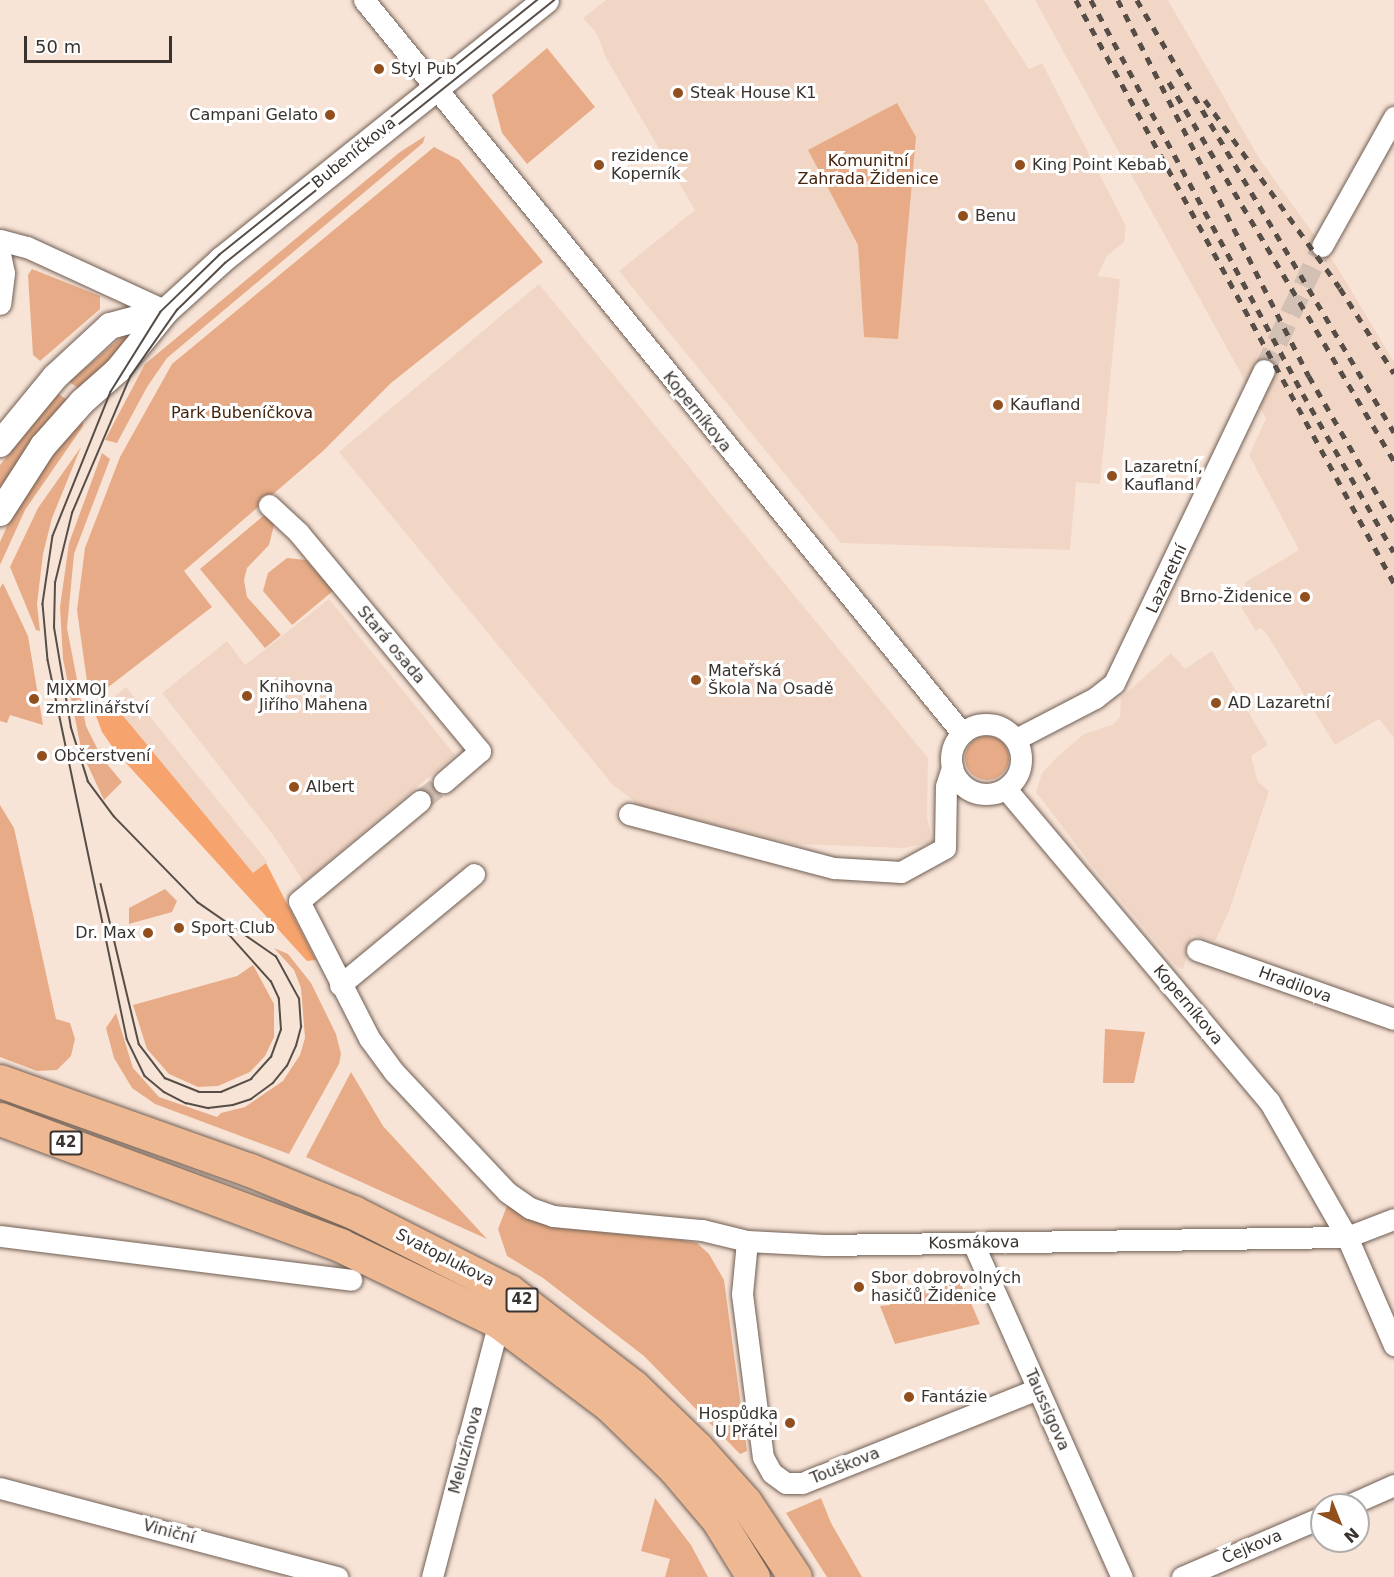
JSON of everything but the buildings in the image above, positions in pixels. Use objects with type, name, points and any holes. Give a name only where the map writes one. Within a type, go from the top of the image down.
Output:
[{"type":"main road","name":"Svatoplukova","points":[[0,1081],[250,1170],[353,1212],[509,1291],[624,1379],[696,1447],[745,1502],[795,1577]]},
{"type":"main road","name":"Svatoplukova","points":[[0,1119],[340,1245],[499,1322],[609,1405],[674,1468],[718,1520],[753,1577]]},
{"type":"street","name":"Koperníkova","points":[[364,0],[962,733]]},
{"type":"street","name":"Bubeníčkova","points":[[0,513],[43,446],[82,402],[118,370],[166,311],[222,260],[546,0]]},
{"type":"street","points":[[1322,246],[1394,117]]},
{"type":"street","points":[[0,240],[27,247],[166,311]]},
{"type":"street","points":[[0,254],[4,273],[0,304]]},
{"type":"street","name":"Bubeníčkova","points":[[0,444],[55,376],[110,326],[166,311]]},
{"type":"street","name":"Lazaretní","points":[[1016,739],[1095,698],[1114,683],[1264,370]]},
{"type":"street","name":"Stará osada","points":[[269,505],[298,532],[480,751],[444,782]]},
{"type":"street","points":[[945,812],[959,798],[1006,789],[1014,781],[1022,760],[1016,739],[996,725],[972,726],[962,733],[951,755],[956,779],[975,794]]},
{"type":"street","points":[[629,814],[834,868],[901,872],[945,848],[946,786],[952,767]]},
{"type":"street","name":"Koperníkova","points":[[1006,789],[1269,1101],[1347,1237],[1394,1345]]},
{"type":"street","points":[[420,801],[299,901],[340,985],[474,874]]},
{"type":"street","name":"Hradilova","points":[[1197,950],[1394,1019]]},
{"type":"street","name":"Kosmákova","points":[[340,985],[394,1072],[507,1192],[530,1208],[553,1216],[702,1230],[747,1241],[824,1245],[1347,1237],[1394,1219]]},
{"type":"street","points":[[0,1236],[351,1280]]},
{"type":"street","name":"Touškova","points":[[747,1241],[742,1294],[763,1457],[772,1473],[786,1483],[802,1483],[1037,1389]]},
{"type":"street","name":"Taussigova","points":[[974,1243],[1122,1577]]},
{"type":"street","name":"Meluzínova","points":[[432,1577],[499,1322]]},
{"type":"street","points":[[1370,1496],[1394,1485]]},
{"type":"street","name":"Viniční","points":[[0,1488],[337,1577]]},
{"type":"street","name":"Čejkova","points":[[1182,1577],[1310,1521]]},
{"type":"shaded area","points":[[606,0],[984,0],[1029,69],[1042,63],[1126,226],[1124,242],[1107,256],[1097,276],[1120,279],[1100,484],[1076,482],[1070,550],[841,543],[619,271],[695,210],[606,58],[597,34],[583,18]]},
{"type":"shaded area","points":[[1035,0],[1168,0],[1259,158],[1337,267],[1394,362],[1394,738],[1379,719],[1335,745],[1266,633],[1261,628],[1256,631],[1241,607],[1252,600],[1244,583],[1299,550],[1249,455],[1266,419]]},
{"type":"shaded area","points":[[539,284],[928,758],[927,819],[933,842],[904,848],[794,844],[640,806],[612,784],[339,452]]},
{"type":"shaded area","points":[[329,599],[455,755],[304,882],[273,835],[162,693],[227,641],[245,665]]},
{"type":"shaded area","points":[[1212,651],[1268,745],[1251,756],[1258,782],[1269,791],[1228,914],[1215,941],[1192,935],[1183,969],[1177,967],[1092,866],[1036,792],[1042,773],[1057,757],[1084,734],[1112,725],[1120,717],[1121,698],[1171,653],[1185,669]]},
{"type":"shaded area","points":[[126,687],[268,862],[251,875],[110,700]]},
{"type":"shaded area","points":[[110,700],[253,873],[266,863],[316,960],[307,961],[116,752],[102,732],[95,713]]},
{"type":"green space","points":[[547,48],[595,107],[527,164],[502,133],[492,95]]},
{"type":"green space","name":"Komunitní Zahrada Židenice","points":[[897,103],[916,137],[898,339],[864,337],[858,245],[808,150]]},
{"type":"green space","points":[[425,136],[423,143],[167,358],[147,387],[117,443],[105,440],[145,364],[400,152]]},
{"type":"green space","name":"Park Bubeníčkova","points":[[434,147],[459,160],[543,262],[391,383],[323,451],[184,571],[212,607],[98,695],[89,696],[77,610],[85,548],[120,457],[172,364]]},
{"type":"green space","points":[[32,269],[100,296],[100,309],[40,361],[33,355],[28,275]]},
{"type":"green space","points":[[132,328],[135,338],[80,389],[69,382]]},
{"type":"green space","points":[[57,393],[69,401],[0,490],[0,465]]},
{"type":"green space","points":[[83,420],[83,426],[25,510],[0,565],[0,542],[8,524],[46,464]]},
{"type":"green space","points":[[81,447],[52,518],[43,554],[37,604],[40,631],[36,630],[10,567],[38,508]]},
{"type":"green space","points":[[102,453],[110,459],[74,554],[67,628],[86,726],[102,758],[122,782],[104,800],[82,753],[63,659],[60,607],[69,543]]},
{"type":"green space","points":[[268,512],[275,521],[269,545],[247,568],[244,580],[247,597],[281,635],[265,648],[200,569]]},
{"type":"green space","points":[[287,558],[306,560],[333,591],[292,625],[263,591],[268,573]]},
{"type":"green space","points":[[3,583],[28,636],[43,725],[10,715],[7,723],[0,721],[0,588]]},
{"type":"green space","points":[[987,736],[1002,743],[1009,758],[1002,773],[987,780],[972,773],[965,758],[972,743]]},
{"type":"green space","points":[[0,805],[14,828],[56,1019],[70,1023],[75,1039],[71,1056],[57,1070],[37,1071],[0,1057]]},
{"type":"green space","points":[[165,889],[177,901],[172,912],[129,924],[129,908]]},
{"type":"green space","points":[[274,948],[288,954],[311,983],[336,1034],[341,1054],[339,1064],[289,1154],[155,1104],[132,1088],[114,1058],[106,1028],[116,1013],[133,1068],[159,1097],[217,1117],[221,1113],[245,1107],[283,1081],[300,1055],[305,1038],[301,988],[294,970]]},
{"type":"green space","points":[[253,965],[274,1004],[274,1037],[265,1056],[250,1072],[218,1086],[198,1087],[169,1074],[147,1049],[133,1005],[237,976]]},
{"type":"green space","points":[[1105,1029],[1145,1032],[1134,1083],[1103,1083]]},
{"type":"green space","points":[[351,1072],[383,1126],[487,1239],[306,1157]]},
{"type":"green space","points":[[507,1206],[559,1228],[681,1240],[697,1243],[709,1254],[724,1280],[747,1451],[740,1454],[644,1356],[543,1278],[507,1256],[498,1229]]},
{"type":"green space","points":[[962,1282],[980,1324],[895,1344],[880,1306],[890,1305],[890,1297]]},
{"type":"green space","points":[[655,1498],[691,1545],[708,1577],[665,1577],[670,1559],[641,1551]]},
{"type":"green space","points":[[821,1498],[831,1523],[862,1577],[827,1577],[786,1513]]},
{"type":"tunnel","points":[[1264,370],[1322,246]]},
{"type":"tunnel","points":[[420,801],[444,782]]},
{"type":"tram line","points":[[538,0],[220,255],[161,312],[111,392],[53,536],[43,604],[48,660],[127,1039],[145,1076],[164,1092],[186,1103],[208,1108],[233,1105],[251,1099],[273,1083],[287,1066],[296,1046],[301,1027],[299,999],[276,957],[198,903],[114,817],[88,782],[71,728],[54,628],[55,583],[72,513],[130,377],[177,310],[225,263],[554,0]]},
{"type":"tram line","points":[[101,884],[139,1044],[165,1078],[199,1092],[221,1092],[251,1079],[271,1057],[281,1030],[279,999],[271,982],[220,925]]},
{"type":"railway","points":[[1076,0],[1394,583]]},
{"type":"railway","points":[[1091,0],[1303,394],[1394,552]]},
{"type":"railway","points":[[1118,0],[1309,376],[1394,523]]},
{"type":"railway","points":[[1137,0],[1394,432]]},
{"type":"railway","points":[[1169,82],[1394,461]]},
{"type":"railway","points":[[1205,100],[1340,288],[1394,373]]},
{"type":"place","name":"Styl Pub","points":[[379,69]]},
{"type":"place","name":"Steak House K1","points":[[678,93]]},
{"type":"place","name":"Campani Gelato","points":[[330,115]]},
{"type":"place","name":"rezidence Koperník","points":[[599,165]]},
{"type":"place","name":"King Point Kebab","points":[[1020,165]]},
{"type":"place","name":"Benu","points":[[963,216]]},
{"type":"place","name":"Kaufland","points":[[998,405]]},
{"type":"place","name":"Lazaretní, Kaufland","points":[[1112,476]]},
{"type":"place","name":"Brno-Židenice","points":[[1305,597]]},
{"type":"place","name":"Mateřská Škola Na Osadě","points":[[696,680]]},
{"type":"place","name":"Knihovna Jiřího Mahena","points":[[247,696]]},
{"type":"place","name":"MIXMOJ zmrzlinářství","points":[[34,699]]},
{"type":"place","name":"AD Lazaretní","points":[[1216,703]]},
{"type":"place","name":"Občerstvení","points":[[42,756]]},
{"type":"place","name":"Albert","points":[[294,787]]},
{"type":"place","name":"Sport Club","points":[[179,928]]},
{"type":"place","name":"Dr. Max","points":[[148,933]]},
{"type":"place","name":"Sbor dobrovolných hasičů Židenice","points":[[859,1287]]},
{"type":"place","name":"Fantázie","points":[[909,1397]]},
{"type":"place","name":"Hospůdka U Přátel","points":[[790,1423]]}]
